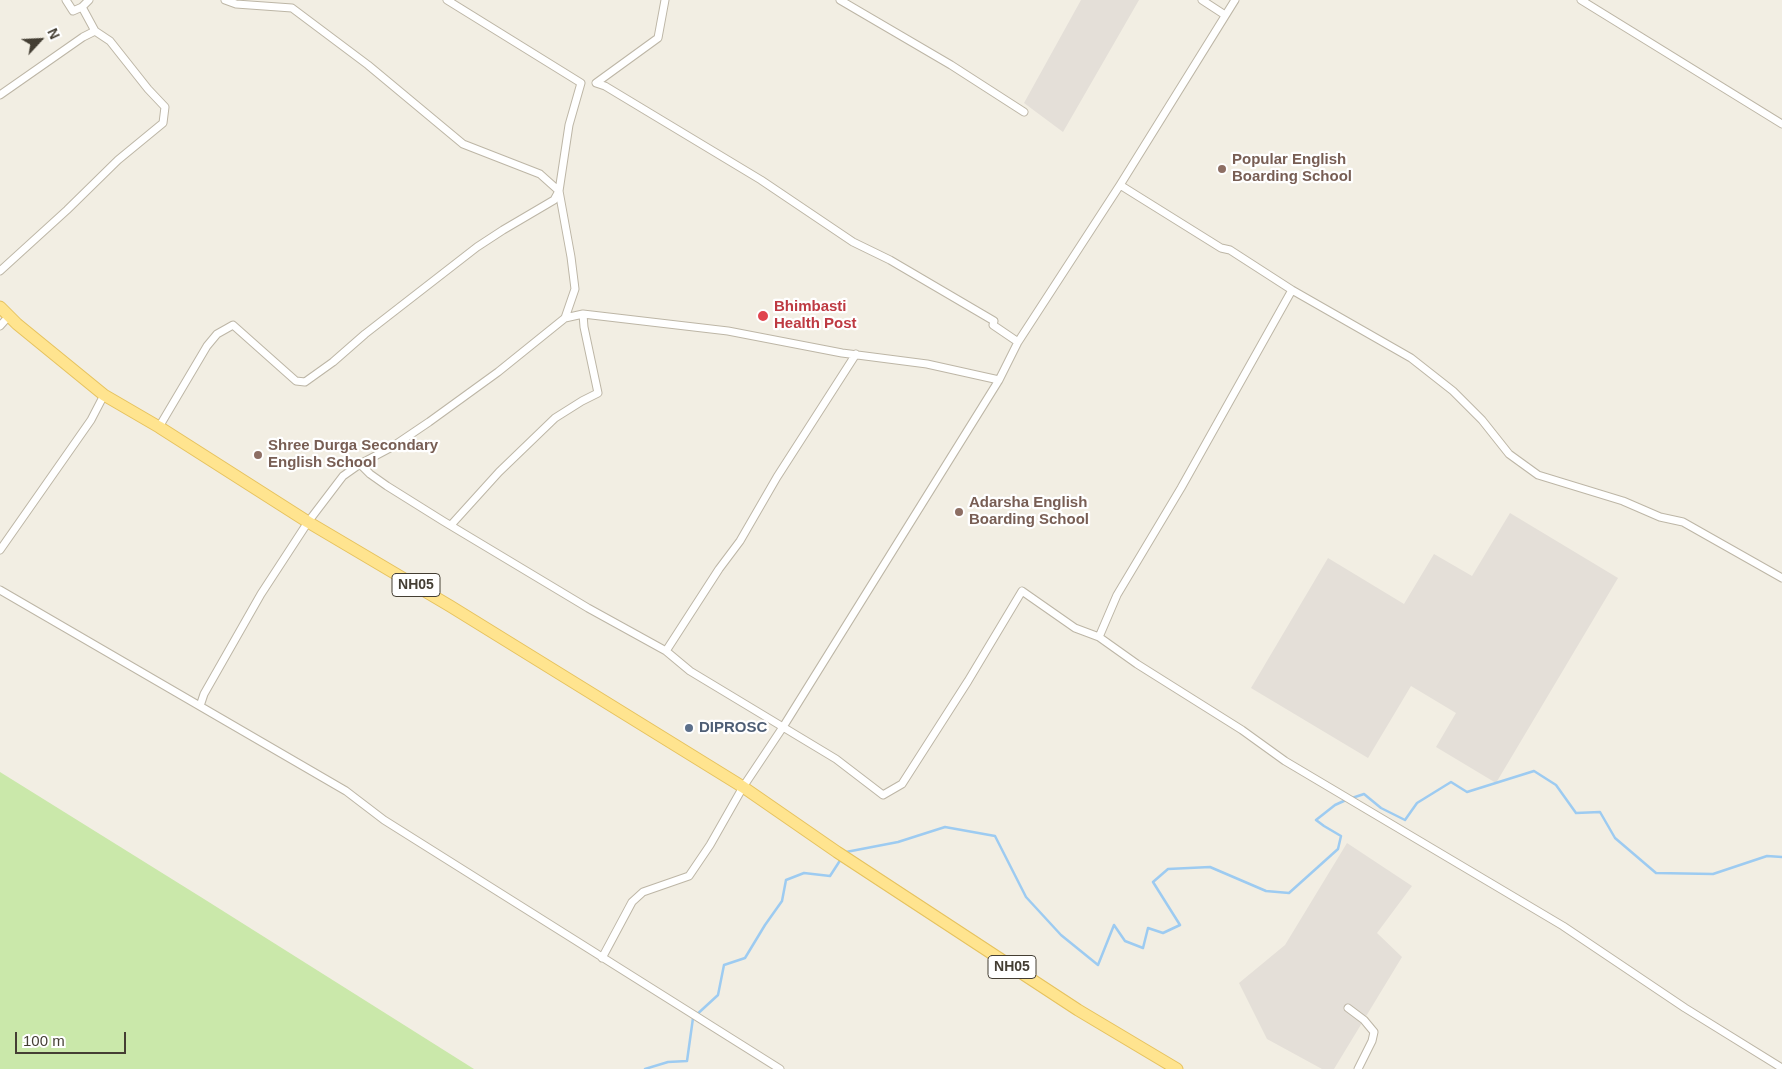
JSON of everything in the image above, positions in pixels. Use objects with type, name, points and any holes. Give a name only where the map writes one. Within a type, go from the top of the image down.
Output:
[{"type":"main road","name":"NH05","points":[[0,307],[104,395],[308,522],[450,606],[743,787],[839,853],[1078,1010],[1177,1069]]},
{"type":"street","points":[[66,0],[73,10],[82,7],[88,0]]},
{"type":"street","points":[[225,0],[236,4],[292,8],[368,65],[462,144],[540,174],[559,191]]},
{"type":"street","points":[[448,0],[581,83],[569,125],[559,191],[575,289],[565,318]]},
{"type":"street","points":[[665,0],[658,38],[596,83],[605,86],[761,180],[853,242],[890,260],[994,321],[993,325],[1018,342]]},
{"type":"street","points":[[840,0],[951,65],[1024,112]]},
{"type":"street","points":[[1202,0],[1225,15]]},
{"type":"street","points":[[602,958],[632,902],[643,892],[690,876],[743,787],[783,727],[998,380],[1018,342],[1120,185],[1235,0]]},
{"type":"street","points":[[1581,0],[1782,124]]},
{"type":"street","points":[[0,271],[118,160],[163,123],[164,108],[110,41],[95,31],[82,7]]},
{"type":"street","points":[[0,94],[82,37],[95,31]]},
{"type":"street","points":[[1120,185],[1221,248],[1230,250],[1292,290],[1411,358],[1453,391],[1482,420],[1509,454],[1538,475],[1623,501],[1660,517],[1683,522],[1782,578]]},
{"type":"street","points":[[158,427],[207,346],[217,334],[233,324],[296,381],[305,382],[333,362],[365,334],[477,247],[554,200],[559,191]]},
{"type":"street","points":[[1099,637],[1117,595],[1181,488],[1292,290]]},
{"type":"street","points":[[200,706],[204,694],[261,594],[308,522],[343,476],[360,464],[392,447],[444,411],[498,372],[565,318],[583,314],[728,331],[842,353],[927,364],[998,380]]},
{"type":"street","points":[[451,525],[499,472],[555,418],[598,393],[583,314]]},
{"type":"street","points":[[0,326],[9,316]]},
{"type":"street","points":[[666,651],[719,569],[740,541],[777,478],[856,354]]},
{"type":"street","points":[[0,550],[91,420],[104,395]]},
{"type":"street","points":[[360,464],[387,486],[588,608],[666,651],[690,671],[836,759],[883,794],[902,784],[968,681],[1022,591],[1076,628],[1099,637],[1137,664],[1242,730],[1285,761],[1563,926],[1685,1008],[1782,1068]]},
{"type":"street","points":[[0,590],[346,791],[384,820],[780,1069]]},
{"type":"street","points":[[1348,1008],[1364,1020],[1374,1032],[1372,1041],[1358,1069]]},
{"type":"shaded area","points":[[1081,0],[1139,0],[1063,132],[1024,103]]},
{"type":"shaded area","points":[[1510,513],[1618,578],[1496,783],[1436,747],[1456,713],[1411,686],[1368,758],[1251,688],[1328,558],[1404,604],[1434,554],[1472,576]]},
{"type":"shaded area","points":[[1347,843],[1412,886],[1377,933],[1402,957],[1334,1069],[1322,1069],[1267,1039],[1239,983],[1285,945]]},
{"type":"green space","points":[[0,772],[204,899],[474,1069],[0,1069]]},
{"type":"waterway","points":[[1352,798],[1364,794],[1381,808],[1405,820],[1417,803],[1451,782],[1467,792],[1534,771],[1556,785],[1576,813],[1600,812],[1615,838],[1656,873],[1713,874],[1767,856],[1782,857]]},
{"type":"waterway","points":[[846,852],[898,842],[945,827],[995,836],[1026,897],[1061,935],[1098,965],[1114,925],[1125,941],[1143,948],[1148,928],[1163,933],[1180,925],[1153,882],[1168,869],[1210,867],[1266,891],[1289,893],[1338,849],[1341,836],[1316,820],[1335,805],[1346,800]]},
{"type":"waterway","points":[[645,1069],[668,1062],[687,1061],[693,1018],[718,995],[724,965],[745,958],[782,901],[786,880],[804,873],[830,876],[841,859]]},
{"type":"place","name":"Popular English Boarding School","points":[[1222,169]]},
{"type":"place","name":"Bhimbasti Health Post","points":[[763,316]]},
{"type":"place","name":"Shree Durga Secondary English School","points":[[258,455]]},
{"type":"place","name":"Adarsha English Boarding School","points":[[959,512]]},
{"type":"place","name":"DIPROSC","points":[[689,728]]}]
